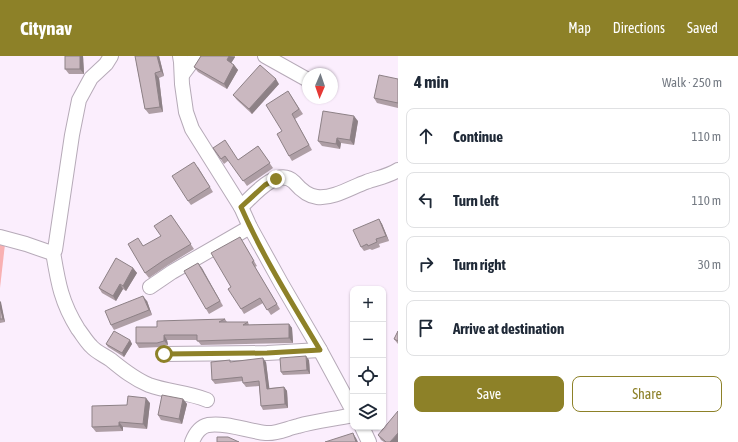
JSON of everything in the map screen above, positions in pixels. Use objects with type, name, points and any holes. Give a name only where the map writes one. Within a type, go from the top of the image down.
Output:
[{"type":"street","points":[[111,56],[106,64],[92,78],[79,100],[72,135],[56,247],[53,252],[63,300],[73,320],[91,346],[126,372],[147,384],[198,396],[207,400]]},
{"type":"street","points":[[180,56],[186,112],[192,129],[241,207],[250,227],[281,284],[320,350],[350,405]]},
{"type":"street","points":[[182,75],[196,56]]},
{"type":"street","points":[[265,56],[302,77]]},
{"type":"street","points":[[241,207],[265,185],[280,178],[290,179],[310,196],[321,197],[343,192],[398,170]]},
{"type":"street","points":[[150,287],[172,272],[250,227]]},
{"type":"street","points":[[0,237],[53,252]]},
{"type":"street","points":[[164,354],[267,353],[320,350]]},
{"type":"street","points":[[192,442],[199,429],[207,425],[219,424],[266,433],[274,433],[305,424],[350,416]]},
{"type":"street","points":[[363,430],[369,442]]},
{"type":"shaded area","points":[[0,243],[5,244],[0,288]]},
{"type":"building","points":[[65,56],[80,56],[80,69],[65,69]]},
{"type":"building","points":[[135,56],[157,56],[161,71],[155,73],[160,107],[145,109]]},
{"type":"building","points":[[201,56],[229,56],[227,60],[234,65],[224,84],[194,67]]},
{"type":"building","points":[[260,65],[276,79],[249,109],[233,95]]},
{"type":"building","points":[[379,75],[398,79],[398,103],[374,98]]},
{"type":"building","points":[[288,91],[299,109],[292,114],[309,145],[289,156],[277,134],[282,131],[266,105]]},
{"type":"building","points":[[323,111],[354,116],[350,140],[337,138],[336,144],[318,141]]},
{"type":"building","points":[[225,140],[238,160],[258,146],[270,163],[243,181],[225,156],[221,159],[213,148]]},
{"type":"building","points":[[194,162],[210,187],[188,201],[172,176]]},
{"type":"building","points":[[171,215],[191,244],[145,273],[128,244],[138,238],[143,246],[161,236],[154,226]]},
{"type":"building","points":[[379,219],[386,236],[376,239],[377,242],[368,246],[367,244],[361,247],[353,230]]},
{"type":"building","points":[[240,237],[254,261],[252,262],[277,304],[267,310],[260,298],[241,309],[228,289],[231,287],[211,253]]},
{"type":"building","points":[[116,258],[133,268],[123,286],[120,284],[113,296],[99,288]]},
{"type":"building","points":[[198,263],[220,301],[206,309],[184,271]]},
{"type":"building","points":[[143,296],[149,310],[111,325],[105,311]]},
{"type":"building","points":[[0,306],[3,319],[0,319]]},
{"type":"building","points":[[225,319],[219,322],[248,322],[243,325],[289,324],[289,338],[197,341],[197,335],[164,335],[164,341],[157,343],[136,343],[136,327],[157,327],[157,321]]},
{"type":"building","points":[[114,331],[130,340],[122,353],[106,344]]},
{"type":"building","points":[[398,331],[398,341],[394,339]]},
{"type":"building","points":[[306,356],[307,370],[281,372],[280,358]]},
{"type":"building","points":[[263,358],[267,389],[284,387],[285,404],[261,406],[259,381],[243,383],[242,377],[212,380],[211,362],[230,360],[230,362]]},
{"type":"building","points":[[162,395],[183,399],[179,419],[158,415]]},
{"type":"building","points":[[128,396],[146,398],[143,424],[119,422],[119,426],[92,427],[92,406],[127,405]]},
{"type":"building","points":[[398,411],[398,433],[390,442],[386,442],[378,435],[382,430],[386,430],[386,425]]},
{"type":"building","points":[[353,433],[356,442],[325,442]]},
{"type":"building","points":[[217,437],[228,437],[239,442],[217,442]]},
{"type":"route","points":[[164,354],[267,353],[320,350],[281,284],[250,227],[241,207],[265,185],[276,179]]}]
